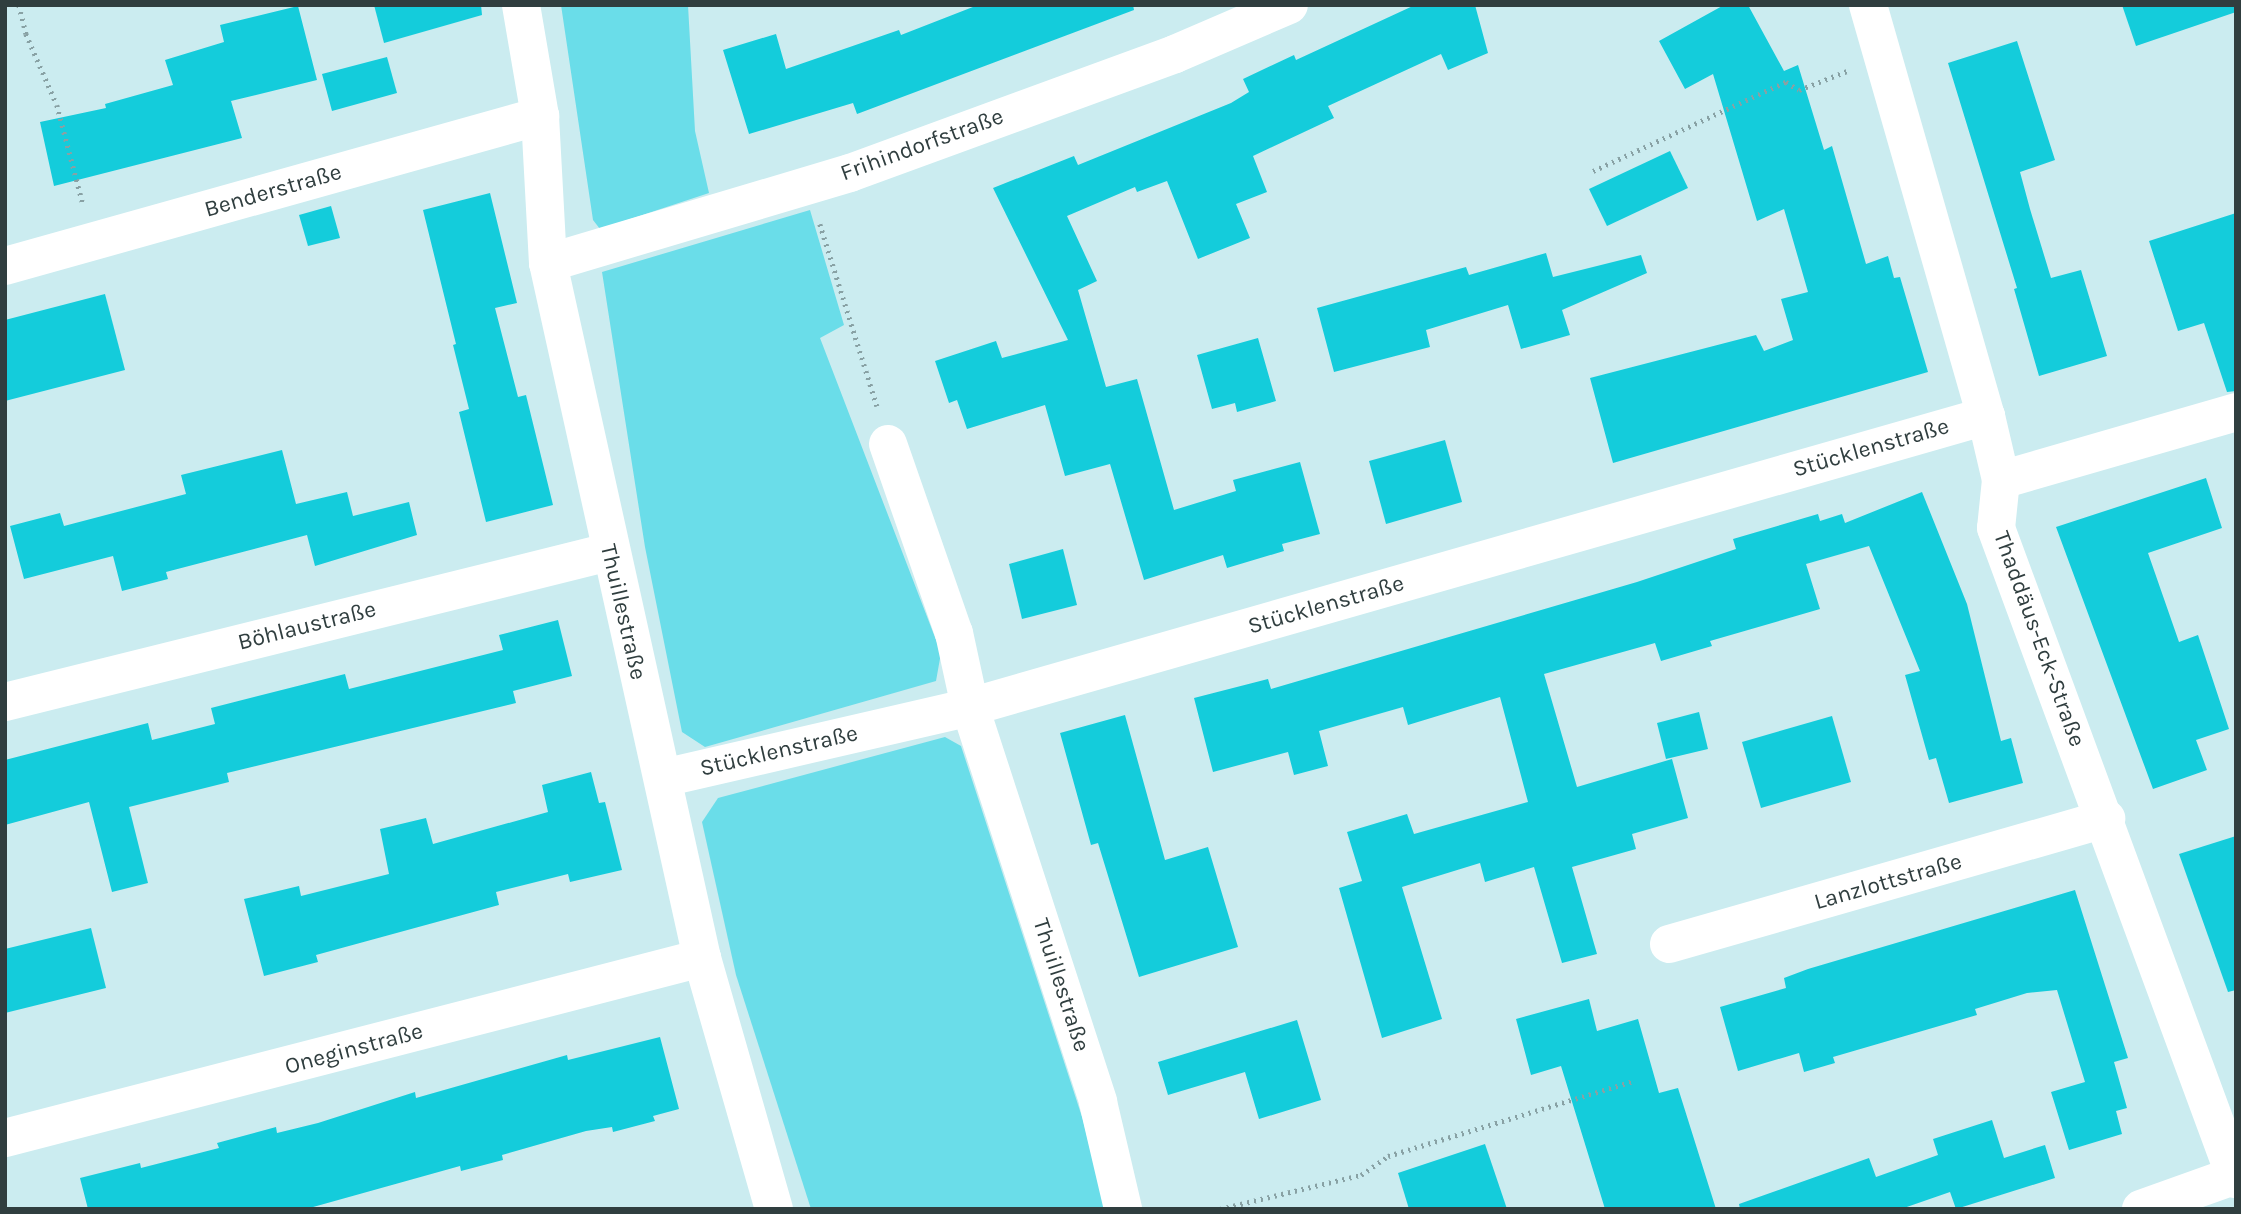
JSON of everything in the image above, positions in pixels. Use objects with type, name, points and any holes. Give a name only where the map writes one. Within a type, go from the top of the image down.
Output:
[{"type":"street","name":"Thuillestraße","points":[[521,5],[540,116],[548,263],[609,552],[663,778],[702,958],[774,1209]]},
{"type":"street","name":"Frihindorfstraße","points":[[548,263],[808,185],[1175,54],[1289,5]]},
{"type":"street","name":"Thaddäus-Eck-Straße","points":[[1868,5],[1986,416],[2001,480],[1996,528],[2236,1176]]},
{"type":"street","name":"Benderstraße","points":[[5,266],[540,116]]},
{"type":"street","points":[[2001,480],[2236,412]]},
{"type":"street","name":"Stücklenstraße","points":[[663,778],[970,707],[1986,416]]},
{"type":"street","name":"Thuillestraße","points":[[888,444],[954,633],[970,707],[1098,1102],[1123,1209]]},
{"type":"street","name":"Böhlaustraße","points":[[5,702],[609,552]]},
{"type":"street","name":"Lanzlottstraße","points":[[1670,944],[2106,819]]},
{"type":"street","name":"Oneginstraße","points":[[5,1138],[702,958]]},
{"type":"street","points":[[2141,1209],[2236,1176]]},
{"type":"path","points":[[19,5],[26,34],[57,105],[93,242]]},
{"type":"path","points":[[1593,171],[1786,82],[1799,90],[1811,88],[1883,54]]},
{"type":"path","points":[[808,185],[888,444]]},
{"type":"path","points":[[1220,1209],[1361,1175],[1388,1156],[1634,1081]]},
{"type":"shaded area","points":[[561,5],[688,5],[695,131],[709,193],[600,229],[593,220]]},
{"type":"shaded area","points":[[810,210],[844,325],[820,338],[941,653],[936,681],[705,747],[682,732],[645,547],[602,272]]},
{"type":"shaded area","points":[[945,737],[961,746],[1083,1120],[1105,1209],[811,1209],[736,975],[702,822],[718,798]]},
{"type":"building","points":[[374,5],[481,5],[482,15],[384,43]]},
{"type":"building","points":[[978,5],[1133,5],[1134,10],[857,114],[853,103],[749,134],[723,50],[776,34],[786,69],[899,30],[901,35]]},
{"type":"building","points":[[1415,5],[1475,5],[1488,53],[1448,70],[1441,54],[1328,106],[1334,118],[1253,156],[1267,192],[1236,204],[1250,238],[1198,259],[1167,181],[1137,192],[1135,187],[1067,216],[1097,281],[1078,290],[1106,387],[1137,379],[1174,510],[1236,491],[1233,480],[1300,462],[1320,534],[1282,544],[1284,551],[1227,568],[1223,555],[1144,580],[1110,464],[1065,476],[1045,405],[967,429],[957,400],[949,403],[935,361],[996,341],[1002,358],[1068,340],[993,188],[1074,156],[1078,165],[1231,103],[1249,92],[1243,79],[1294,55],[1296,60]]},
{"type":"building","points":[[1724,5],[1748,5],[1784,71],[1798,65],[1824,150],[1832,146],[1866,264],[1888,256],[1894,278],[1900,277],[1928,372],[1613,463],[1590,378],[1756,335],[1764,351],[1793,340],[1781,299],[1808,292],[1784,209],[1757,221],[1713,74],[1685,89],[1659,41]]},
{"type":"building","points":[[2122,5],[2236,5],[2236,12],[2136,46]]},
{"type":"building","points":[[298,6],[317,80],[231,101],[242,138],[54,186],[40,122],[106,108],[105,104],[173,85],[165,60],[224,42],[220,25]]},
{"type":"building","points":[[2017,41],[2055,160],[2020,172],[2030,209],[2051,278],[2081,270],[2107,356],[2039,376],[2014,289],[2017,288],[1948,63]]},
{"type":"building","points":[[387,57],[397,93],[332,111],[322,74]]},
{"type":"building","points":[[1670,151],[1688,188],[1607,226],[1589,189]]},
{"type":"building","points":[[490,193],[517,303],[495,308],[518,397],[526,395],[553,505],[486,522],[459,412],[469,409],[453,345],[456,344],[423,210]]},
{"type":"building","points":[[331,206],[340,238],[308,246],[299,215]]},
{"type":"building","points":[[2236,213],[2236,391],[2227,392],[2204,323],[2178,331],[2149,241]]},
{"type":"building","points":[[1546,253],[1553,277],[1641,255],[1647,273],[1562,310],[1570,335],[1521,349],[1508,305],[1426,330],[1430,347],[1334,372],[1317,308],[1466,267],[1469,275]]},
{"type":"building","points":[[105,294],[125,370],[5,401],[5,320]]},
{"type":"building","points":[[1258,338],[1276,401],[1237,412],[1235,403],[1212,409],[1197,355]]},
{"type":"building","points":[[1445,440],[1462,502],[1386,524],[1369,461]]},
{"type":"building","points":[[282,450],[296,504],[347,492],[353,516],[409,502],[417,535],[315,566],[307,535],[166,572],[168,579],[122,591],[113,556],[24,579],[10,526],[60,513],[64,526],[186,494],[181,475]]},
{"type":"building","points":[[2206,478],[2222,528],[2148,553],[2179,642],[2198,635],[2229,729],[2196,740],[2207,770],[2153,789],[2056,527]]},
{"type":"building","points":[[1922,492],[1967,604],[2001,741],[2011,738],[2023,783],[1949,803],[1936,758],[1929,760],[1905,675],[1920,671],[1869,546],[1806,564],[1820,609],[1710,641],[1712,646],[1661,661],[1655,643],[1544,674],[1577,787],[1672,759],[1688,818],[1632,834],[1636,849],[1572,867],[1597,954],[1562,963],[1534,867],[1485,882],[1480,863],[1402,887],[1442,1019],[1382,1038],[1339,888],[1362,881],[1347,832],[1407,814],[1414,834],[1528,802],[1500,697],[1408,725],[1403,707],[1319,731],[1328,766],[1294,775],[1288,752],[1213,772],[1194,698],[1268,679],[1271,689],[1637,582],[1736,549],[1733,539],[1818,514],[1820,521],[1842,514],[1845,523]]},
{"type":"building","points":[[1063,549],[1077,605],[1022,619],[1009,564]]},
{"type":"building","points":[[558,620],[572,676],[513,691],[516,703],[227,773],[229,782],[129,807],[148,883],[112,892],[89,802],[5,825],[5,760],[148,723],[152,740],[215,724],[211,708],[345,674],[349,689],[503,650],[499,635]]},
{"type":"building","points":[[1699,712],[1708,749],[1666,759],[1657,723]]},
{"type":"building","points":[[1125,715],[1165,860],[1208,847],[1238,947],[1139,977],[1098,843],[1091,845],[1060,733]]},
{"type":"building","points":[[1832,716],[1851,782],[1761,808],[1742,742]]},
{"type":"building","points":[[591,772],[599,803],[605,802],[622,870],[570,882],[568,874],[496,892],[499,905],[316,955],[318,962],[264,976],[244,899],[299,886],[301,896],[389,874],[380,829],[426,818],[433,844],[548,812],[542,785]]},
{"type":"building","points":[[2236,836],[2236,990],[2228,992],[2179,854]]},
{"type":"building","points":[[2075,890],[2128,1058],[2114,1062],[2127,1108],[2116,1111],[2122,1134],[2069,1150],[2051,1092],[2085,1082],[2057,990],[2027,993],[1975,1009],[1977,1015],[1833,1057],[1835,1063],[1804,1072],[1799,1053],[1738,1071],[1720,1007],[1786,988],[1784,978],[1808,969]]},
{"type":"building","points":[[91,928],[106,988],[5,1013],[5,949]]},
{"type":"building","points":[[1589,999],[1597,1031],[1638,1019],[1659,1093],[1678,1088],[1716,1209],[1605,1209],[1561,1066],[1531,1075],[1516,1019]]},
{"type":"building","points":[[1297,1020],[1321,1100],[1259,1119],[1245,1072],[1168,1095],[1158,1062]]},
{"type":"building","points":[[660,1037],[679,1109],[653,1116],[655,1121],[613,1132],[612,1127],[586,1131],[502,1155],[503,1160],[461,1171],[460,1166],[306,1209],[88,1209],[80,1178],[140,1163],[141,1168],[219,1148],[217,1143],[276,1127],[277,1133],[415,1092],[416,1098],[567,1055],[568,1060]]},
{"type":"building","points":[[1992,1120],[2004,1158],[2045,1145],[2055,1178],[1956,1209],[1950,1192],[1901,1209],[1740,1209],[1739,1204],[1869,1158],[1876,1177],[1938,1155],[1933,1139]]},
{"type":"building","points":[[1485,1144],[1507,1209],[1409,1209],[1398,1173]]}]
